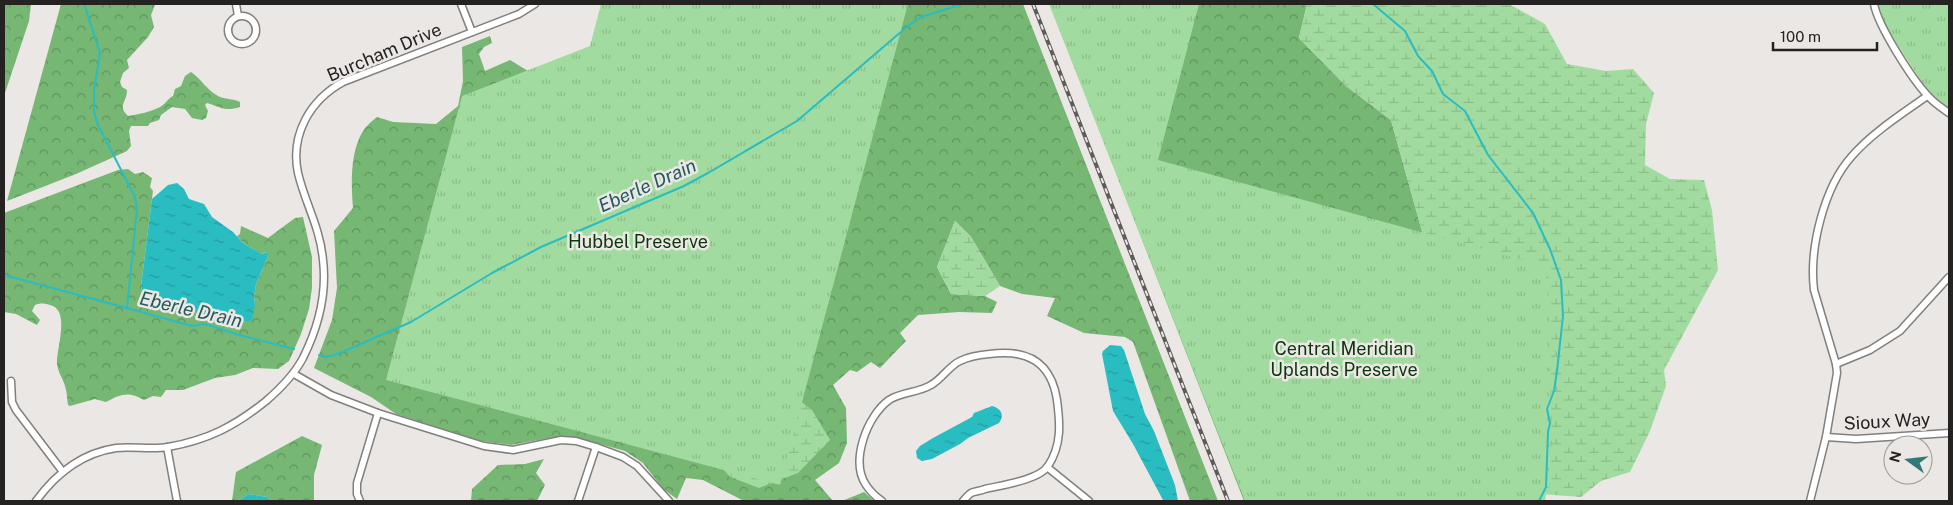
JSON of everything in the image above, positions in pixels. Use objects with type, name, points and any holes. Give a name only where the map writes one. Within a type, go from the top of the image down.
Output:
[{"type":"street","points":[[236,4],[238,16]]},
{"type":"street","points":[[460,4],[472,32]]},
{"type":"street","name":"Burcham Drive","points":[[36,501],[74,462],[96,453],[115,448],[167,447],[205,438],[232,426],[246,418],[294,374],[314,330],[321,306],[324,282],[324,260],[320,237],[300,182],[296,162],[298,141],[306,117],[321,97],[343,82],[519,14],[535,4]]},
{"type":"street","points":[[1874,4],[1879,22],[1927,96],[1949,113]]},
{"type":"street","points":[[238,16],[249,17],[256,26],[255,37],[246,44],[235,42],[228,34],[230,23],[238,16]]},
{"type":"street","points":[[1810,501],[1826,437],[1836,380],[1836,364],[1812,280],[1816,244],[1826,204],[1840,172],[1852,155],[1927,96]]},
{"type":"street","points":[[1836,364],[1870,350],[1900,331],[1949,278]]},
{"type":"street","points":[[882,501],[865,484],[861,467],[861,450],[865,433],[877,411],[891,399],[934,384],[957,362],[980,355],[1004,352],[1018,353],[1034,360],[1045,369],[1054,382],[1060,435],[1058,448],[1047,468],[1029,478],[971,493],[962,501]]},
{"type":"street","points":[[294,374],[331,395],[378,413],[484,446],[513,450],[562,440],[596,446],[623,457],[637,466],[669,501]]},
{"type":"street","points":[[12,381],[12,402],[16,410],[63,472]]},
{"type":"street","points":[[360,501],[358,483],[378,413]]},
{"type":"street","name":"Sioux Way","points":[[1826,437],[1856,439],[1949,433]]},
{"type":"street","points":[[578,501],[596,446]]},
{"type":"street","points":[[167,447],[177,501]]},
{"type":"street","points":[[1047,468],[1089,501]]},
{"type":"green space","points":[[4,4],[31,4],[29,21],[4,96]]},
{"type":"green space","points":[[61,4],[155,5],[151,15],[154,27],[148,37],[127,60],[129,68],[123,73],[120,82],[122,87],[127,90],[123,109],[128,116],[149,112],[162,106],[173,96],[175,89],[181,86],[185,76],[191,72],[214,94],[240,102],[240,107],[227,109],[207,103],[205,105],[208,111],[206,118],[202,120],[192,118],[185,109],[172,107],[161,115],[159,120],[150,123],[148,126],[131,126],[129,131],[131,146],[127,151],[76,174],[7,201]]},
{"type":"green space","name":"Hubbel Preserve","points":[[601,4],[908,4],[780,485],[386,380],[462,96],[590,46]]},
{"type":"green space","points":[[798,4],[1023,4],[1218,501],[1190,501],[1133,342],[1125,337],[1084,333],[1047,316],[1055,298],[1022,294],[1000,286],[971,237],[955,221],[937,267],[951,294],[985,296],[997,302],[992,313],[959,312],[918,315],[900,333],[906,341],[880,368],[871,362],[857,372],[850,370],[833,385],[846,408],[847,443],[839,463],[815,480],[833,501],[744,501],[703,480],[686,478],[677,499],[663,489],[643,463],[625,451],[575,437],[555,437],[511,445],[481,441],[396,414],[371,397],[314,368],[332,320],[337,288],[334,231],[353,208],[352,168],[359,139],[366,127],[377,117],[393,122],[436,124],[458,106],[463,81],[462,47],[490,36],[492,43],[484,47],[479,54],[485,71],[510,60],[528,71]]},
{"type":"green space","name":"Central Meridian Uplands Preserve","points":[[1049,4],[1199,4],[1158,160],[1545,266],[1550,319],[1552,442],[1545,501],[1245,501]]},
{"type":"green space","name":"Central Meridian Uplands Preserve","points":[[1050,4],[1307,4],[1299,38],[1346,86],[1391,120],[1428,253],[1521,501],[1244,501]]},
{"type":"green space","points":[[1307,4],[1509,4],[1545,24],[1567,64],[1606,71],[1633,69],[1654,93],[1646,124],[1645,165],[1670,179],[1704,180],[1712,210],[1718,270],[1664,370],[1666,386],[1650,431],[1630,472],[1601,481],[1581,497],[1502,491],[1428,253],[1391,120],[1346,86],[1299,38]]},
{"type":"green space","points":[[1878,4],[1949,4],[1949,109],[1930,93],[1919,78],[1883,22]]},
{"type":"green space","points":[[128,169],[135,174],[143,172],[152,178],[150,187],[153,191],[141,286],[144,298],[247,322],[255,304],[256,284],[268,256],[266,252],[262,254],[243,243],[237,236],[240,234],[241,226],[268,238],[295,218],[303,217],[312,257],[312,288],[309,309],[301,334],[289,361],[278,369],[253,368],[235,375],[215,378],[183,390],[166,390],[161,397],[153,396],[144,400],[133,395],[125,395],[106,402],[95,399],[68,405],[66,388],[57,364],[61,322],[60,314],[56,308],[46,304],[35,305],[32,311],[40,320],[37,325],[16,314],[4,312],[4,213],[118,170]]},
{"type":"green space","points":[[955,221],[971,237],[1000,286],[985,296],[951,294],[937,267]]},
{"type":"green space","points":[[772,379],[812,410],[830,440],[798,473],[759,488],[730,477],[704,447]]},
{"type":"green space","points":[[302,436],[322,445],[314,475],[314,501],[272,501],[267,497],[249,494],[237,501],[232,501],[236,472]]},
{"type":"green space","points":[[544,459],[536,473],[545,485],[537,501],[471,501],[472,489],[498,465],[525,464]]},
{"type":"green space","points":[[864,492],[874,501],[842,501]]},
{"type":"water","points":[[177,183],[184,189],[189,199],[204,204],[212,217],[233,232],[243,243],[262,254],[267,252],[268,256],[256,284],[252,320],[247,322],[187,310],[144,298],[141,286],[152,199],[168,185]]},
{"type":"water","points":[[1110,345],[1121,346],[1124,350],[1145,414],[1154,431],[1175,485],[1178,501],[1163,500],[1113,411],[1102,354]]},
{"type":"water","points":[[992,406],[998,408],[1001,412],[1002,417],[999,423],[932,459],[922,461],[917,458],[916,451],[920,446],[972,417],[974,413]]},
{"type":"water","points":[[249,494],[267,497],[272,501],[237,501]]},
{"type":"waterway","name":"Eberle Drain","points":[[84,4],[100,53],[94,90],[94,112],[98,125],[135,197],[137,209],[127,308],[188,325],[204,324],[294,349]]},
{"type":"waterway","name":"Eberle Drain","points":[[319,355],[327,357],[340,353],[411,322],[492,273],[541,247],[684,186],[708,173],[797,121],[909,25],[921,17],[963,4]]},
{"type":"waterway","points":[[1373,4],[1405,31],[1418,56],[1432,71],[1443,94],[1465,111],[1488,155],[1533,213],[1550,249],[1561,280],[1563,316],[1554,391],[1547,409],[1550,423],[1546,487],[1539,501]]},
{"type":"waterway","points":[[4,275],[127,308]]},
{"type":"railway","points":[[1033,4],[1228,501]]}]
